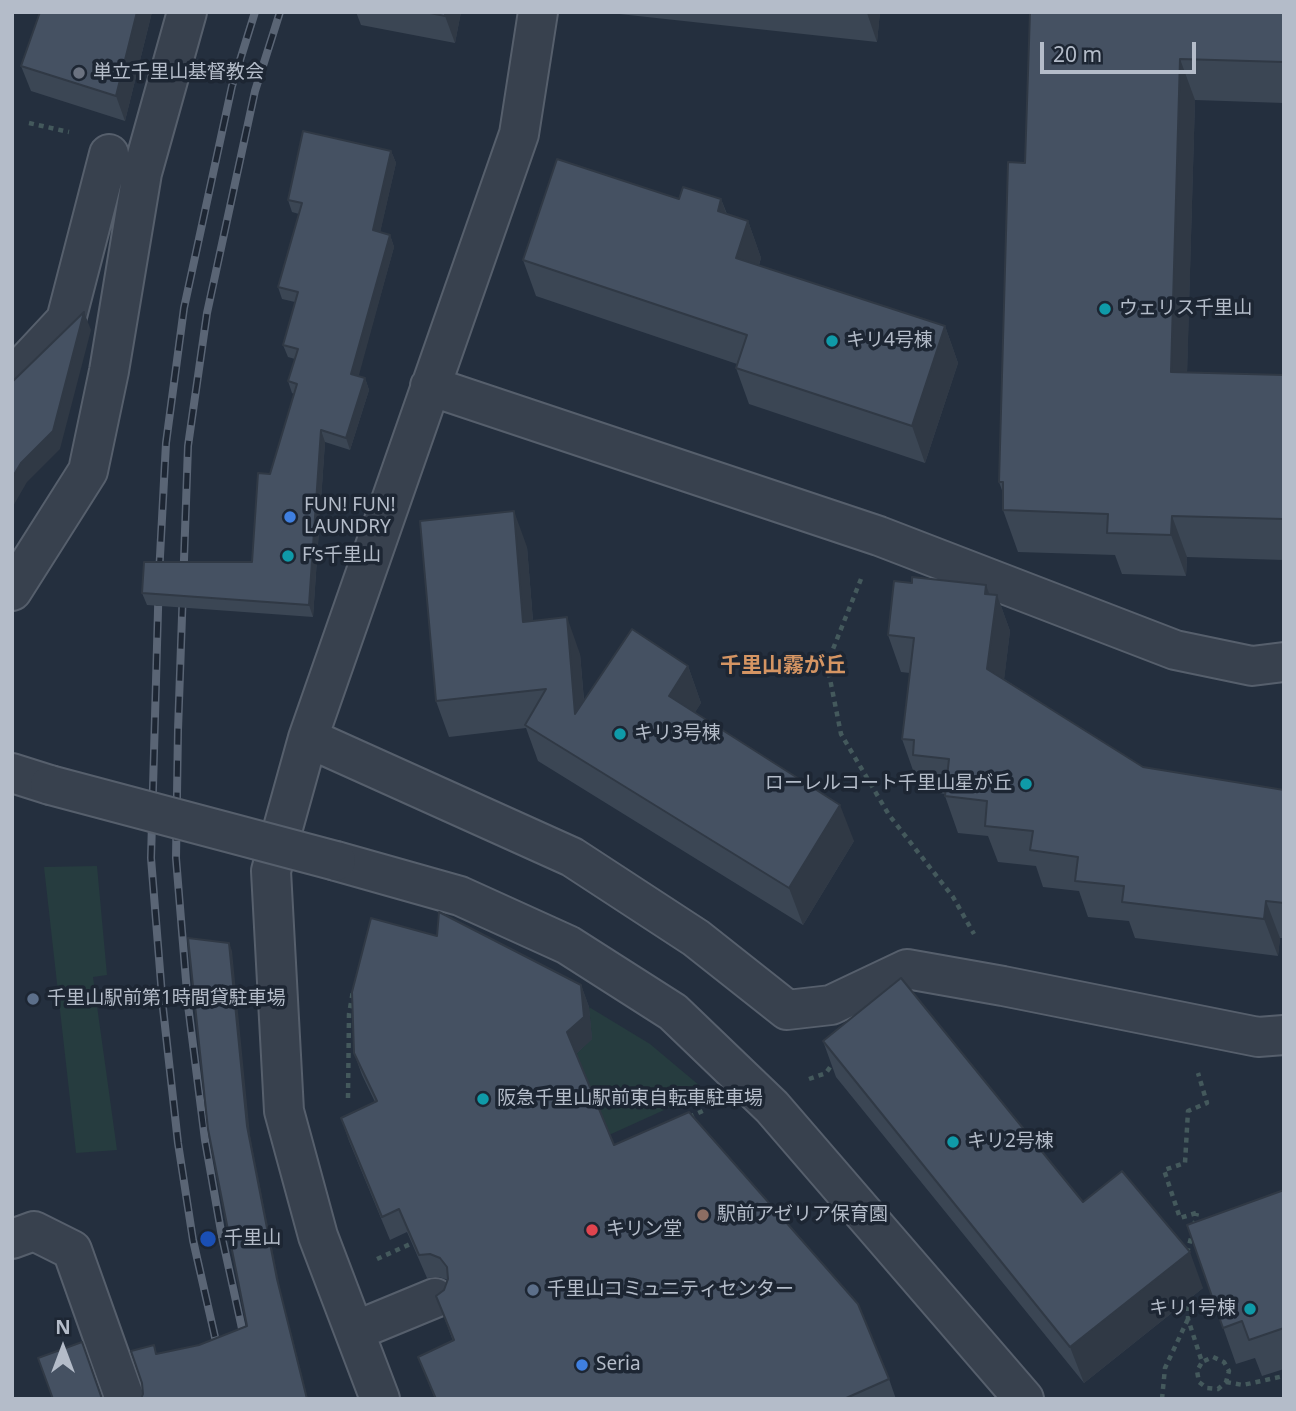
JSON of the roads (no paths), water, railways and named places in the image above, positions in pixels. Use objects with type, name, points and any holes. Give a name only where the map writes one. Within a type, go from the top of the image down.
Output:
[{"type":"street","points":[[12,591],[88,471],[109,371],[142,173],[187,12]]},
{"type":"street","points":[[380,1399],[318,1236],[284,1111],[271,871],[308,738],[519,134],[538,12]]},
{"type":"street","points":[[12,378],[66,320],[109,155]]},
{"type":"street","points":[[430,386],[878,536],[1175,650],[1252,666],[1284,662]]},
{"type":"street","points":[[308,738],[572,858],[696,938],[787,1010],[831,1006],[907,969],[1258,1037],[1284,1035]]},
{"type":"street","points":[[12,773],[460,896],[568,945],[673,1012],[772,1107],[1024,1399]]},
{"type":"street","points":[[12,1239],[34,1231],[72,1250],[125,1399]]},
{"type":"street","points":[[355,1331],[435,1298]]},
{"type":"railway","points":[[229,1399],[193,1240],[178,1143],[163,1008],[151,858],[159,575],[166,443],[184,308],[232,86],[255,12]]},
{"type":"railway","points":[[246,1347],[222,1237],[205,1140],[188,1005],[176,858],[178,730],[188,446],[207,313],[255,91],[280,12]]},
{"type":"place","name":"単立千里山基督教会","points":[[79,73]]},
{"type":"place","name":"ウェリス千里山","points":[[1105,309]]},
{"type":"place","name":"キリ4号棟","points":[[832,341]]},
{"type":"place","name":"FUN! FUN! LAUNDRY","points":[[290,517]]},
{"type":"place","name":"F’s千里山","points":[[288,556]]},
{"type":"place","name":"キリ3号棟","points":[[620,734]]},
{"type":"place","name":"ローレルコート千里山星が丘","points":[[1026,784]]},
{"type":"place","name":"千里山駅前第1時間貸駐車場","points":[[33,999]]},
{"type":"place","name":"阪急千里山駅前東自転車駐車場","points":[[483,1099]]},
{"type":"place","name":"キリ2号棟","points":[[953,1142]]},
{"type":"place","name":"駅前アゼリア保育園","points":[[703,1215]]},
{"type":"place","name":"キリン堂","points":[[592,1230]]},
{"type":"place","name":"千里山","points":[[208,1239]]},
{"type":"place","name":"千里山コミュニティセンター","points":[[533,1290]]},
{"type":"place","name":"キリ1号棟","points":[[1250,1309]]},
{"type":"place","name":"Seria","points":[[582,1365]]},
{"type":"district","name":"千里山霧が丘","points":[[783,666]]}]
